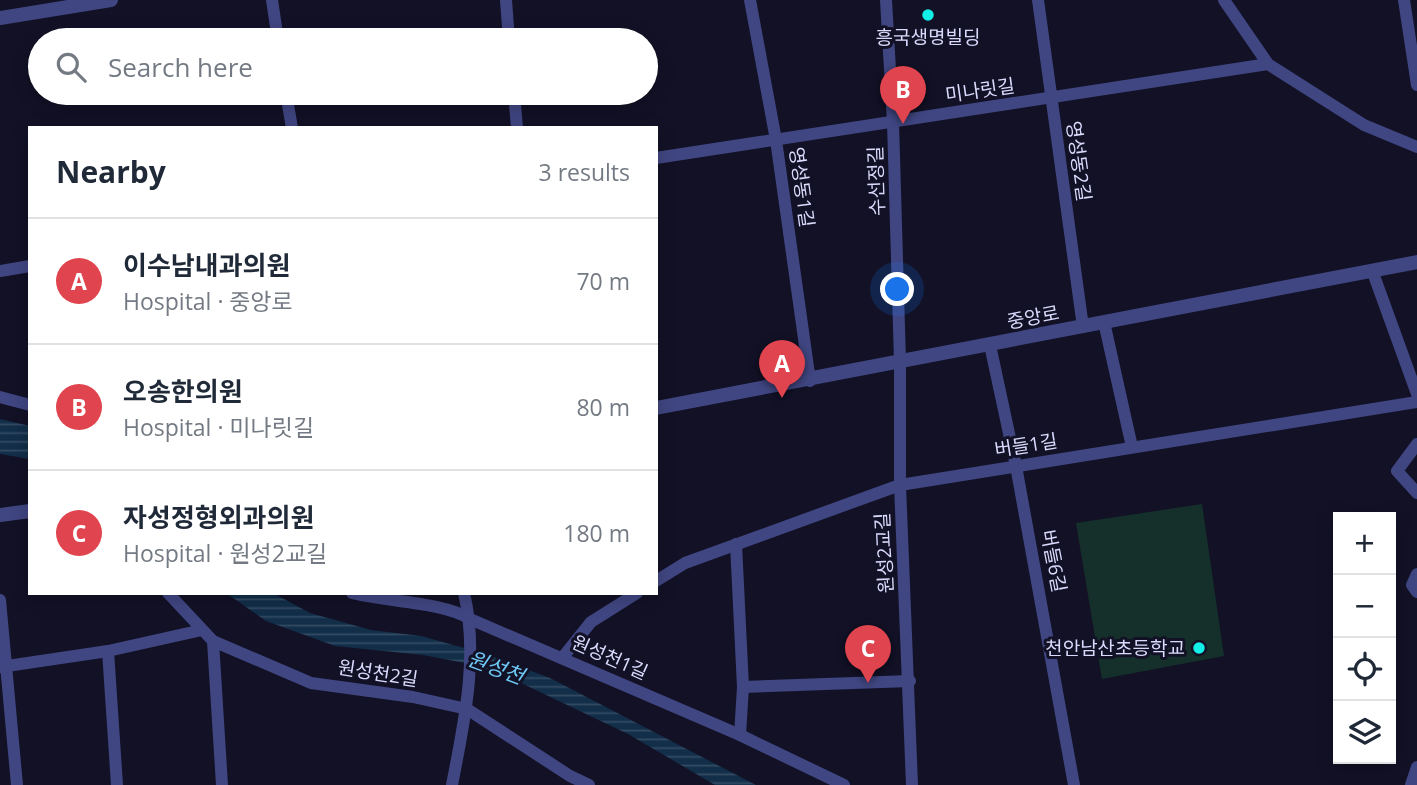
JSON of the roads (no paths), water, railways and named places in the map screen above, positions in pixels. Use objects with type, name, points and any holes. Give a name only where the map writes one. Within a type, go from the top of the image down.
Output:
[{"type":"street","points":[[0,18],[111,0]]},
{"type":"street","points":[[272,0],[276,28]]},
{"type":"street","points":[[506,0],[508,28]]},
{"type":"street","name":"영성동1길","points":[[750,0],[776,139],[810,381]]},
{"type":"street","name":"수선정길","points":[[886,0],[893,122],[900,362]]},
{"type":"street","name":"영성동2길","points":[[1038,0],[1083,327]]},
{"type":"street","points":[[1224,0],[1268,64],[1364,125],[1417,147]]},
{"type":"street","points":[[1404,0],[1414,48],[1417,85]]},
{"type":"street","name":"미나릿길","points":[[658,158],[1268,64]]},
{"type":"street","points":[[288,105],[292,126]]},
{"type":"street","points":[[515,105],[517,126]]},
{"type":"street","name":"중앙로","points":[[658,408],[810,381],[1417,262]]},
{"type":"street","points":[[0,271],[28,266]]},
{"type":"street","points":[[1372,270],[1417,394]]},
{"type":"street","points":[[1104,322],[1132,447]]},
{"type":"street","name":"버들6길","points":[[990,345],[1016,466],[1074,785]]},
{"type":"street","name":"원성2교길","points":[[900,362],[900,485],[912,785]]},
{"type":"street","points":[[0,397],[28,404]]},
{"type":"street","name":"버들1길","points":[[658,580],[685,563],[900,485],[1417,402]]},
{"type":"street","points":[[1417,444],[1397,471],[1417,493]]},
{"type":"street","points":[[0,515],[28,511]]},
{"type":"street","points":[[736,544],[743,687],[740,735]]},
{"type":"street","points":[[1417,574],[1412,585],[1417,592]]},
{"type":"street","name":"원성천2길","points":[[170,595],[214,641],[311,683],[413,697],[467,709],[589,785]]},
{"type":"street","name":"원성천1길","points":[[360,595],[383,601],[456,610],[470,619],[740,735],[844,785]]},
{"type":"street","points":[[452,785],[467,709],[470,619],[464,595]]},
{"type":"street","points":[[563,657],[592,622],[634,595]]},
{"type":"street","points":[[0,600],[3,666],[17,785]]},
{"type":"street","points":[[3,666],[108,651],[202,630]]},
{"type":"street","points":[[214,641],[222,785]]},
{"type":"street","points":[[108,651],[117,785]]},
{"type":"street","points":[[743,687],[909,681]]},
{"type":"street","points":[[1411,785],[1417,767]]},
{"type":"water","points":[[0,419],[28,426],[28,459],[0,454]]},
{"type":"water","name":"원성천","points":[[229,595],[277,595],[310,613],[371,630],[421,636],[486,654],[550,678],[756,785],[715,785],[628,734],[519,682],[475,665],[423,655],[335,646],[266,621]]},
{"type":"place","name":"흥국생명빌딩","points":[[928,15]]},
{"type":"place","name":"오송한의원","points":[[903,124]]},
{"type":"place","name":"이수남내과의원","points":[[782,398]]},
{"type":"place","name":"천안남산초등학교","points":[[1199,648]]},
{"type":"place","name":"자성정형외과의원","points":[[868,683]]}]
